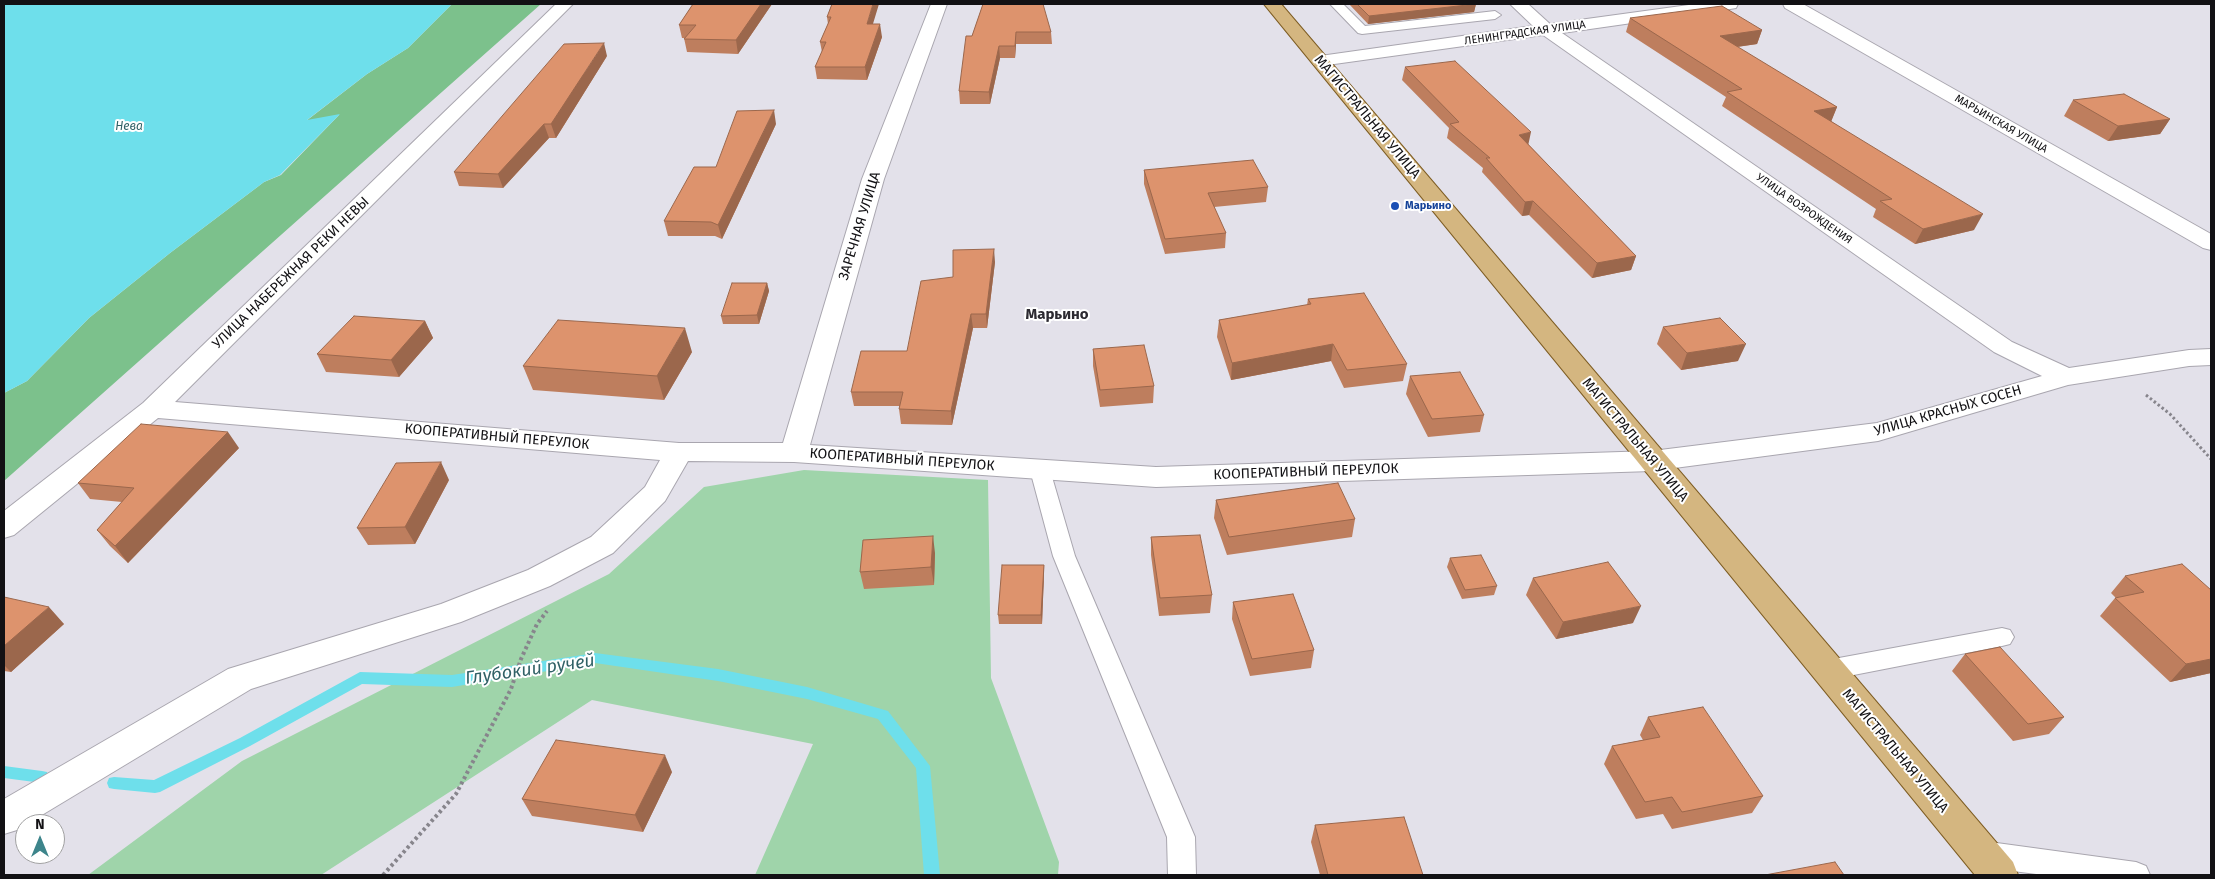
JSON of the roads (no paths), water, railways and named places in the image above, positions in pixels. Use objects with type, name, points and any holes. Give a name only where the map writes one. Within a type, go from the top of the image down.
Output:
[{"type":"main road","name":"МАГИСТРАЛЬНАЯ УЛИЦА","points":[[1272,4],[1999,875]]},
{"type":"street","name":"УЛИЦА НАБЕРЕЖНАЯ РЕКИ НЕВЫ","points":[[4,527],[152,409],[565,4]]},
{"type":"street","name":"ЗАРЕЧНАЯ УЛИЦА","points":[[794,453],[873,179],[939,4]]},
{"type":"street","name":"УЛИЦА ВОЗРОЖДЕНИЯ","points":[[1518,4],[1548,31],[2003,347],[2066,377]]},
{"type":"street","name":"ЛЕНИНГРАДСКАЯ УЛИЦА","points":[[1320,61],[1548,31],[1730,4]]},
{"type":"street","name":"МАРЬИНСКАЯ УЛИЦА","points":[[1791,4],[2211,243]]},
{"type":"street","name":"УЛИЦА КРАСНЫХ СОСЕН","points":[[1652,461],[1878,432],[2066,377],[2188,358],[2211,357]]},
{"type":"street","name":"КООПЕРАТИВНЫЙ ПЕРЕУЛОК","points":[[152,409],[679,452],[794,453],[1156,477],[1652,461]]},
{"type":"street","points":[[4,818],[240,679],[450,613],[539,578],[602,545],[655,494],[679,452]]},
{"type":"lane","points":[[1336,4],[1362,30],[1495,15]]},
{"type":"lane","points":[[1483,4],[1514,35]]},
{"type":"lane","points":[[1040,470],[1064,556],[1181,837],[1182,875]]},
{"type":"lane","points":[[1828,670],[2002,637]]},
{"type":"lane","points":[[1981,854],[2136,875]]},
{"type":"water","name":"Нева","points":[[4,4],[452,4],[408,48],[367,74],[307,120],[340,114],[280,175],[264,182],[170,253],[89,318],[27,381],[4,393]]},
{"type":"waterway","name":"Глубокий ручей","points":[[114,783],[155,787],[245,742],[360,678],[452,681],[595,658],[718,675],[807,693],[883,715],[923,766],[932,875]]},
{"type":"waterway","name":"Глубокий ручей","points":[[4,772],[42,777]]},
{"type":"place","name":"Марьино","points":[[1395,206]]},
{"type":"district","name":"Марьино","points":[[1057,315]]}]
